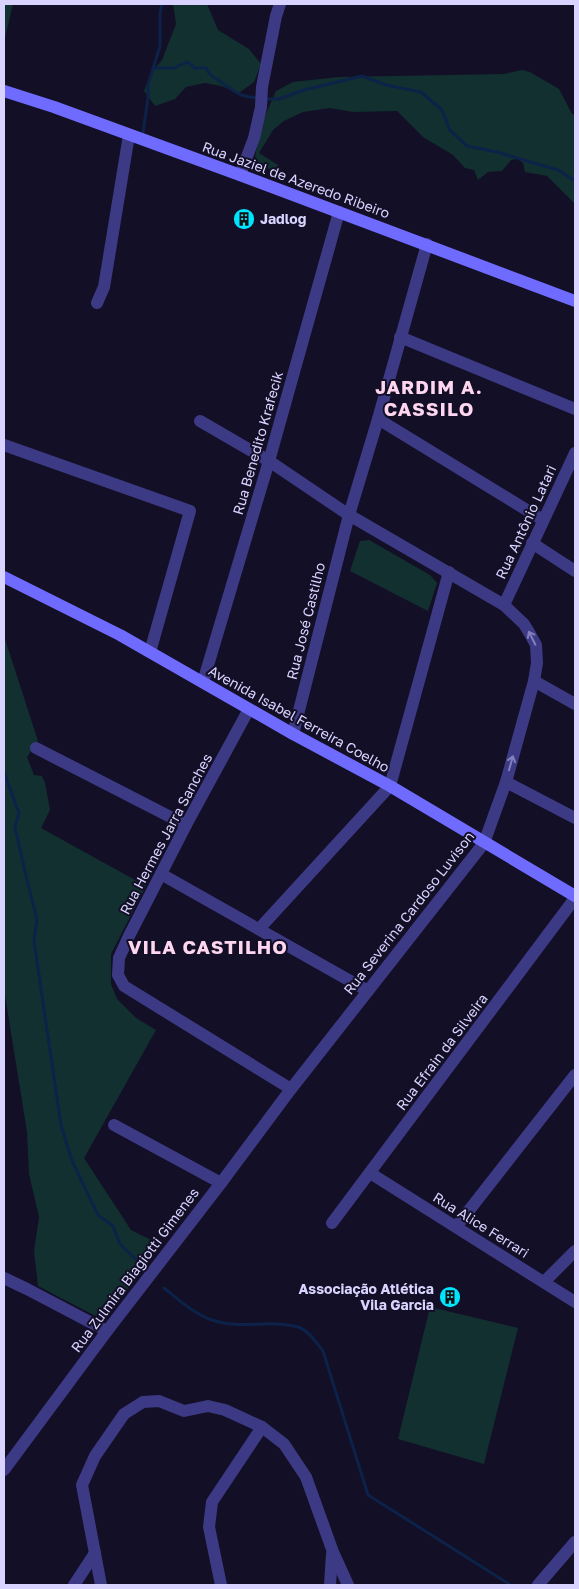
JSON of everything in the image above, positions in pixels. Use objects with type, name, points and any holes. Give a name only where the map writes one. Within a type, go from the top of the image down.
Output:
[{"type":"street","points":[[240,175],[254,138],[261,107],[262,87],[280,4]]},
{"type":"street","name":"Rua Jaziel de Azeredo Ribeiro","points":[[4,91],[54,107],[240,175],[575,301]]},
{"type":"street","points":[[97,303],[104,288],[129,135]]},
{"type":"street","name":"Rua Benedito Krafecik","points":[[203,682],[269,461],[339,212]]},
{"type":"street","name":"Rua José Castilho","points":[[293,734],[349,516],[427,244]]},
{"type":"street","points":[[400,337],[575,409]]},
{"type":"street","points":[[378,419],[543,520]]},
{"type":"street","name":"Rua Severina Cardoso Luvison","points":[[200,421],[269,461],[349,516],[450,572],[504,605],[524,624],[536,645],[537,662],[534,681],[506,782],[484,843],[291,1089]]},
{"type":"street","points":[[4,445],[190,511],[150,652]]},
{"type":"street","name":"Rua Antônio Latari","points":[[504,605],[575,453]]},
{"type":"street","points":[[532,543],[575,571]]},
{"type":"street","points":[[259,929],[390,786],[450,572]]},
{"type":"street","name":"Avenida Isabel Ferreira Coelho","points":[[4,577],[120,634],[293,734],[390,786],[575,897]]},
{"type":"street","points":[[534,681],[575,704]]},
{"type":"street","name":"Rua Hermes Jarra Sanches","points":[[249,709],[186,825],[119,958],[118,975],[124,986],[291,1089]]},
{"type":"street","points":[[36,748],[186,825]]},
{"type":"street","points":[[506,782],[575,818]]},
{"type":"street","points":[[161,874],[368,991]]},
{"type":"street","name":"Rua Efrain da Silveira","points":[[332,1223],[575,897]]},
{"type":"street","points":[[456,1226],[575,1075]]},
{"type":"street","name":"Rua Zulmira Biagiotti Gimenes","points":[[4,1470],[291,1089]]},
{"type":"street","points":[[114,1125],[221,1183]]},
{"type":"street","name":"Rua Alice Ferrari","points":[[370,1174],[575,1302]]},
{"type":"street","points":[[544,1282],[575,1251]]},
{"type":"street","points":[[4,1278],[107,1331]]},
{"type":"street","points":[[101,1585],[82,1485],[95,1456],[124,1414],[143,1402],[159,1401],[184,1411],[208,1406],[225,1410],[262,1427],[284,1444],[306,1477],[332,1552],[348,1585]]},
{"type":"street","points":[[221,1585],[208,1527],[212,1502],[262,1427]]},
{"type":"street","points":[[538,1585],[575,1542]]},
{"type":"street","points":[[330,1585],[332,1552]]},
{"type":"street","points":[[74,1585],[95,1554]]},
{"type":"green space","points":[[4,4],[13,4],[4,42]]},
{"type":"green space","points":[[173,4],[207,4],[218,30],[249,49],[261,64],[254,82],[239,93],[221,86],[205,83],[186,87],[175,99],[155,106],[144,91],[151,73],[162,60],[176,24]]},
{"type":"green space","points":[[522,70],[530,72],[559,89],[572,114],[575,115],[575,204],[547,176],[525,172],[523,163],[517,159],[511,160],[502,171],[488,172],[478,180],[474,170],[465,168],[453,155],[423,137],[397,111],[353,112],[330,108],[303,112],[284,121],[273,130],[259,153],[278,165],[282,171],[274,171],[257,162],[255,156],[264,118],[276,91],[293,82],[338,77],[504,74]]},
{"type":"green space","points":[[369,540],[430,575],[437,583],[428,611],[350,571],[360,541]]},
{"type":"green space","points":[[4,636],[38,741],[27,757],[34,775],[42,776],[45,783],[50,810],[41,828],[146,886],[111,954],[111,984],[117,999],[136,1018],[156,1030],[84,1158],[131,1230],[159,1244],[105,1321],[38,1286],[34,1251],[39,1217],[29,1174],[27,1132],[4,989]]},
{"type":"green space","points":[[430,1307],[518,1328],[484,1464],[398,1439]]},
{"type":"waterway","points":[[143,132],[148,85],[160,46],[160,13],[162,4]]},
{"type":"waterway","points":[[154,68],[174,68],[187,62],[195,68],[206,68],[212,76],[238,93],[259,98]]},
{"type":"waterway","points":[[265,99],[279,99],[304,90],[362,76],[386,85],[421,92],[442,110],[450,130],[467,146],[497,152],[558,170],[575,181]]},
{"type":"waterway","points":[[4,772],[19,813],[15,827],[37,919],[34,941],[61,1125],[72,1161],[98,1215],[113,1226],[120,1244],[140,1263]]},
{"type":"waterway","points":[[164,1288],[193,1310],[212,1320],[233,1324],[287,1325],[298,1327],[309,1334],[323,1351],[368,1495],[509,1584]]},
{"type":"place","name":"Jadlog","points":[[244,219]]},
{"type":"place","name":"Associação Atlética Vila Garcia","points":[[450,1297]]},
{"type":"district","name":"JARDIM A. CASSILO","points":[[429,398]]},
{"type":"district","name":"VILA CASTILHO","points":[[208,947]]}]
